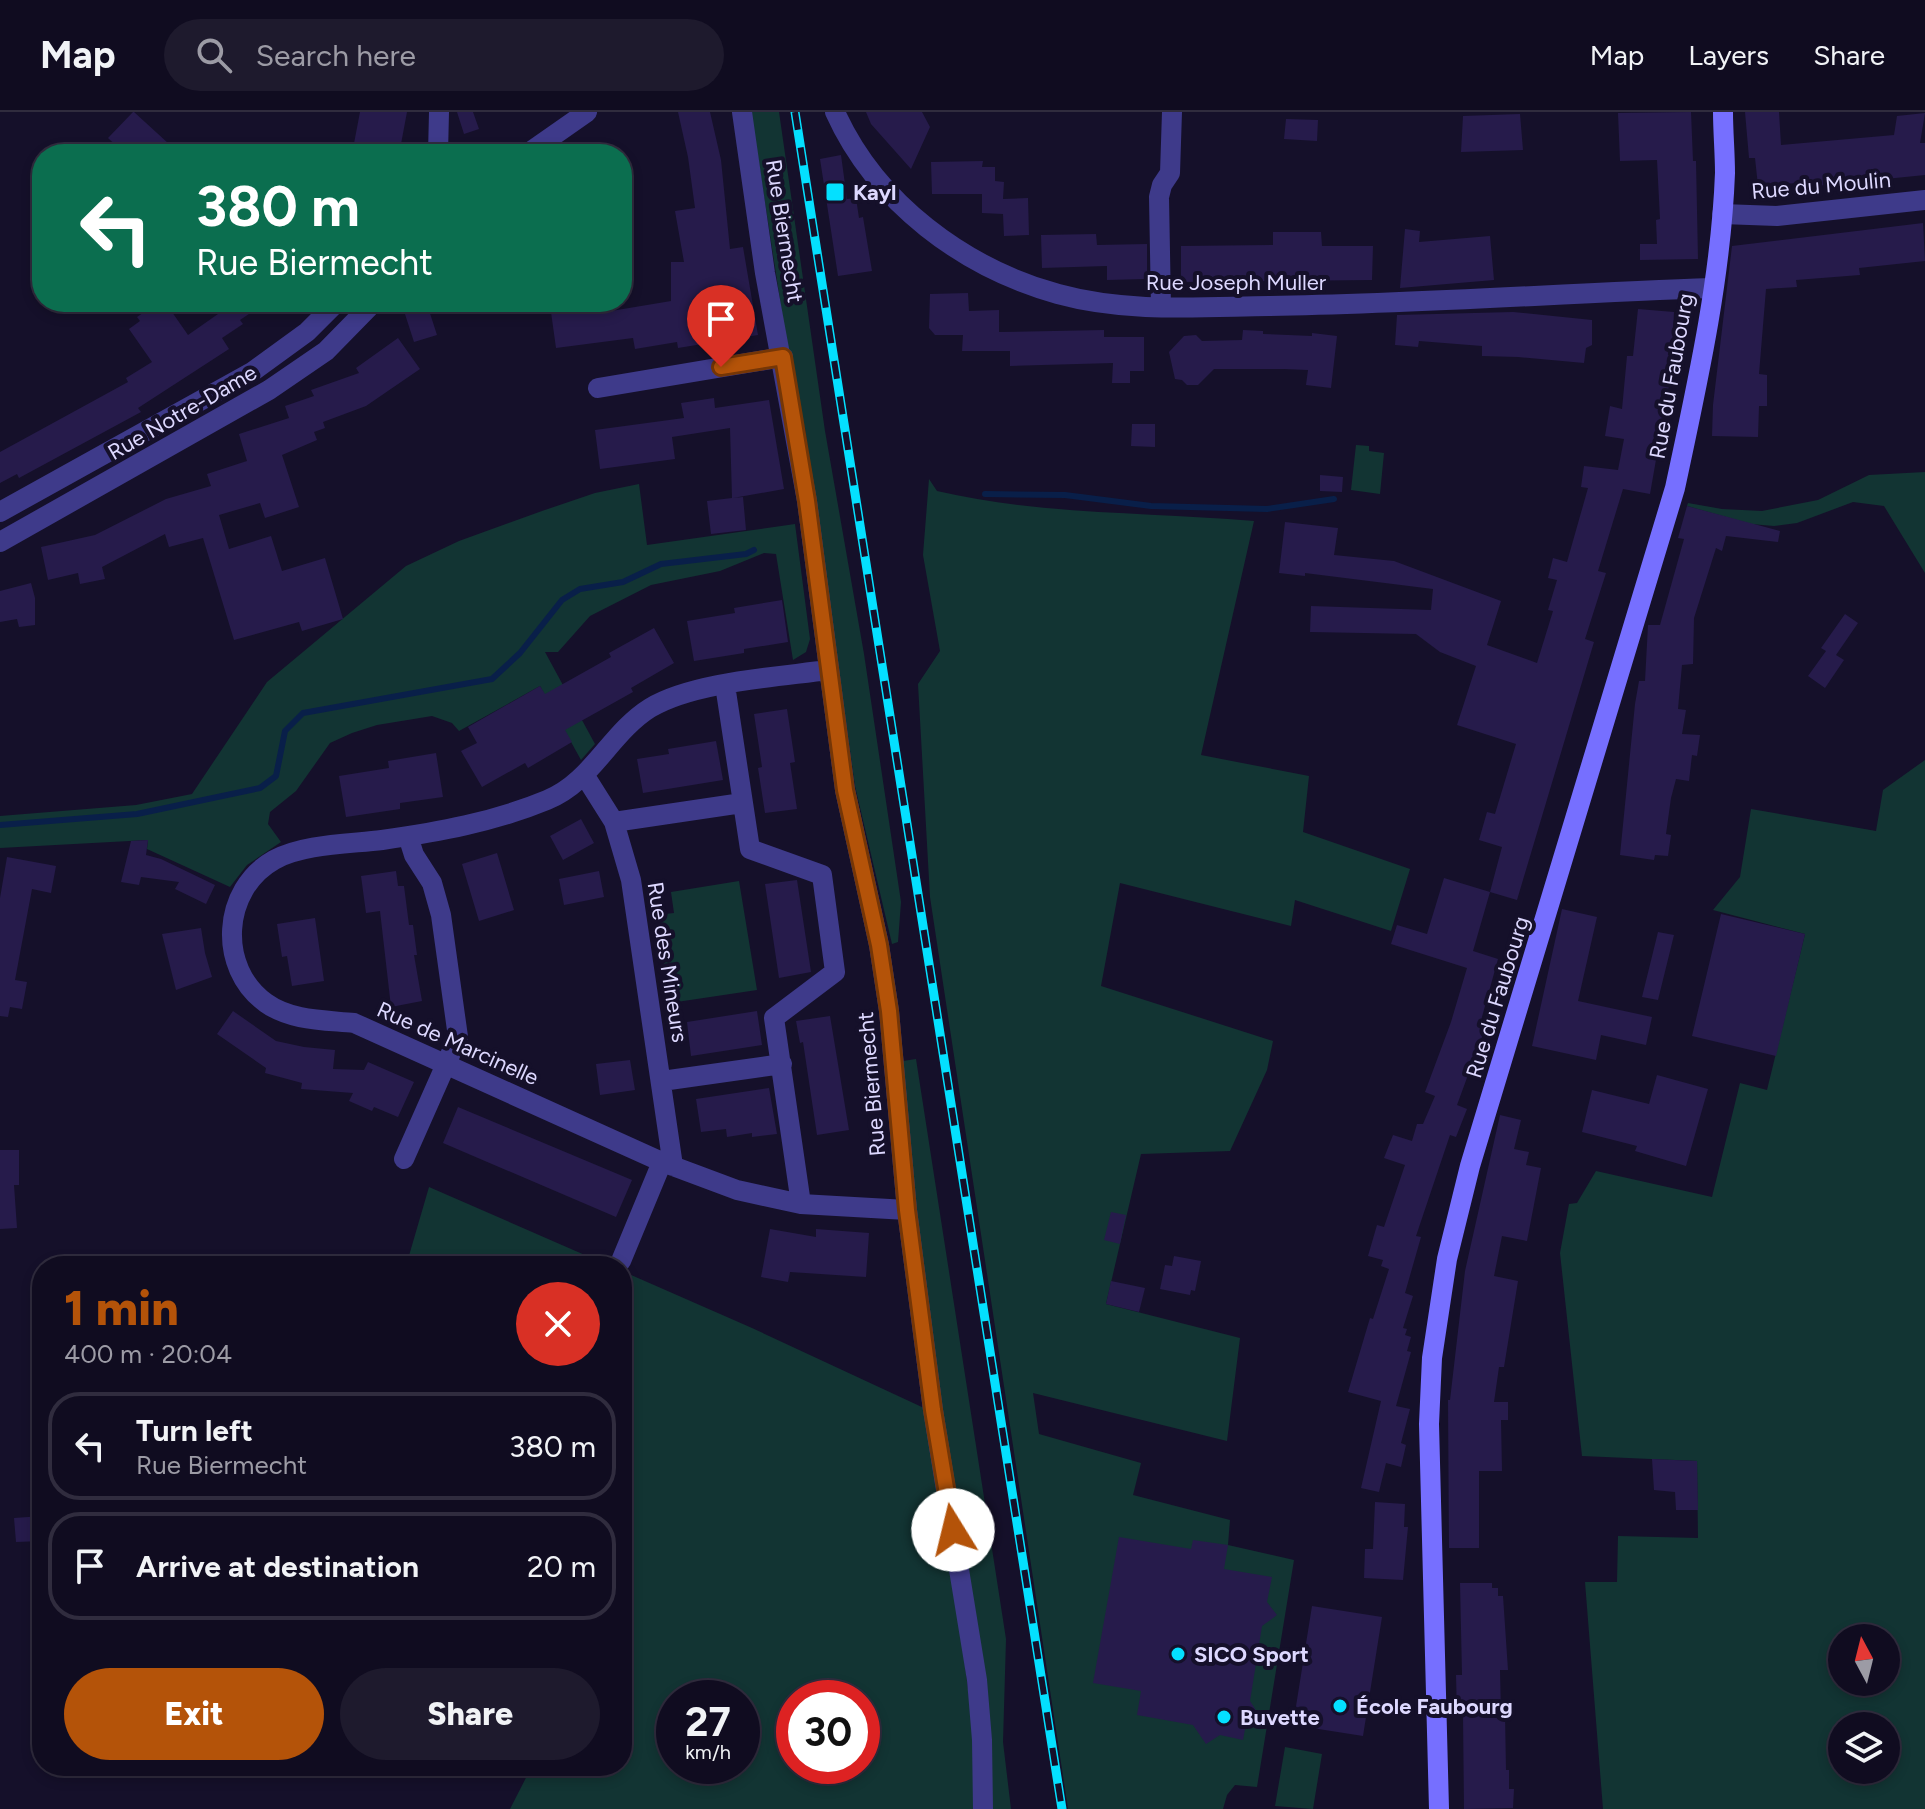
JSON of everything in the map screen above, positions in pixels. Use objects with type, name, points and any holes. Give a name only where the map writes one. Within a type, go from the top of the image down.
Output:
[{"type":"main road","name":"Rue du Faubourg","points":[[1439,1809],[1429,1424],[1432,1358],[1447,1259],[1470,1166],[1675,488],[1696,390],[1722,214],[1725,171],[1723,112]]},
{"type":"street","points":[[438,144],[439,112]]},
{"type":"street","points":[[541,144],[587,112]]},
{"type":"street","name":"Rue Biermecht","points":[[742,112],[765,273],[783,357],[807,501],[845,790],[879,945],[889,1011],[907,1210],[933,1410],[977,1680],[983,1809]]},
{"type":"street","name":"Rue Joseph Muller","points":[[835,112],[841,126],[883,187],[918,221],[955,249],[1006,276],[1059,294],[1114,305],[1161,307],[1365,305],[1712,288]]},
{"type":"street","points":[[1161,307],[1159,197],[1170,173],[1172,112]]},
{"type":"street","name":"Rue du Moulin","points":[[1722,214],[1777,216],[1925,200]]},
{"type":"street","points":[[0,512],[252,372],[307,332],[327,312]]},
{"type":"street","name":"Rue Notre-Dame","points":[[0,542],[269,390],[326,351],[364,312]]},
{"type":"street","points":[[598,388],[783,357]]},
{"type":"street","name":"Rue de Marcinelle","points":[[828,670],[691,690],[650,708],[617,738],[585,776],[552,798],[507,816],[408,836],[295,852],[274,860],[257,873],[243,890],[234,910],[232,951],[239,971],[251,988],[275,1008],[304,1018],[354,1023],[667,1164],[737,1190],[801,1204],[907,1210]]},
{"type":"street","points":[[725,685],[750,849],[822,875],[835,972],[774,1018],[801,1204]]},
{"type":"street","name":"Rue des Mineurs","points":[[585,776],[614,822],[631,880],[662,1081],[667,1164]]},
{"type":"street","points":[[614,822],[742,803]]},
{"type":"street","points":[[404,1159],[458,1037],[441,915],[432,883],[414,855],[408,836]]},
{"type":"street","points":[[662,1081],[782,1064]]},
{"type":"street","points":[[623,1256],[667,1164]]},
{"type":"green space","points":[[751,112],[779,112],[825,431],[864,654],[901,902],[898,942],[892,944],[855,786],[805,428],[797,405]]},
{"type":"green space","points":[[1356,445],[1369,446],[1369,451],[1384,453],[1380,494],[1351,490]]},
{"type":"green space","points":[[1925,472],[1925,573],[1884,506],[1853,502],[1797,523],[1774,526],[1751,524],[1687,506],[1688,503],[1762,511],[1818,500],[1869,475]]},
{"type":"green space","points":[[929,479],[937,491],[1015,505],[1254,521],[1201,755],[1309,776],[1303,832],[1410,869],[1391,931],[1295,900],[1291,926],[1120,883],[1101,986],[1273,1041],[1267,1070],[1230,1151],[1141,1154],[1106,1304],[1240,1338],[1227,1441],[1033,1393],[1039,1434],[1141,1463],[1133,1495],[1230,1520],[1228,1545],[1294,1560],[1257,1787],[1235,1785],[1227,1795],[1223,1809],[1068,1809],[930,897],[918,684],[940,651],[923,555]]},
{"type":"green space","points":[[639,484],[647,545],[795,524],[810,639],[806,652],[793,660],[776,554],[764,553],[720,571],[651,585],[590,616],[558,652],[545,652],[595,744],[581,760],[540,686],[459,731],[452,723],[432,716],[377,725],[330,743],[296,791],[270,812],[268,824],[281,842],[247,865],[230,887],[147,849],[148,840],[0,848],[0,816],[136,805],[192,794],[267,682],[406,566],[459,541],[542,511],[595,493]]},
{"type":"green space","points":[[1925,760],[1925,1809],[1603,1809],[1585,1582],[1617,1582],[1618,1536],[1698,1538],[1697,1461],[1582,1456],[1560,1253],[1569,1204],[1577,1203],[1596,1171],[1712,1197],[1740,1083],[1767,1090],[1805,934],[1713,910],[1740,877],[1751,809],[1876,831],[1883,790]]},
{"type":"green space","points":[[739,881],[757,990],[670,1003],[656,915],[674,913],[671,892]]},
{"type":"green space","points":[[916,1059],[1006,1639],[1003,1742],[1011,1809],[983,1809],[933,1410],[903,1061]]},
{"type":"green space","points":[[429,1187],[587,1256],[409,1256]]},
{"type":"green space","points":[[632,1275],[924,1408],[979,1739],[978,1809],[510,1809],[527,1776],[632,1776]]},
{"type":"green space","points":[[1285,1747],[1322,1754],[1313,1809],[1275,1806]]},
{"type":"building","points":[[134,112],[169,144],[114,144],[108,138]]},
{"type":"building","points":[[360,112],[407,112],[401,144],[354,144]]},
{"type":"building","points":[[457,112],[473,112],[479,129],[464,134]]},
{"type":"building","points":[[678,112],[710,112],[721,160],[730,249],[743,247],[758,335],[678,348],[677,342],[635,349],[633,338],[556,348],[551,312],[632,312],[632,308],[671,301],[671,262],[684,262],[675,211],[695,208]]},
{"type":"building","points":[[866,112],[922,112],[930,127],[911,169],[871,124]]},
{"type":"building","points":[[1691,112],[1693,161],[1696,161],[1698,259],[1640,260],[1640,244],[1657,244],[1656,220],[1660,219],[1657,160],[1620,161],[1618,113]]},
{"type":"building","points":[[1745,112],[1779,112],[1781,145],[1894,135],[1897,116],[1925,113],[1920,143],[1925,143],[1925,175],[1796,188],[1796,183],[1758,186],[1755,158],[1749,158]]},
{"type":"building","points":[[1520,114],[1523,150],[1461,152],[1463,116]]},
{"type":"building","points":[[1286,119],[1318,120],[1317,141],[1284,139]]},
{"type":"building","points":[[841,155],[847,199],[856,198],[859,218],[863,217],[872,271],[838,276],[820,159]]},
{"type":"building","points":[[983,161],[982,167],[995,167],[995,181],[1004,182],[1003,199],[1028,198],[1029,235],[1004,236],[1003,214],[982,213],[982,194],[932,194],[931,162]]},
{"type":"building","points":[[1923,223],[1925,261],[1859,268],[1860,275],[1796,280],[1797,287],[1766,289],[1759,374],[1767,375],[1767,406],[1759,406],[1758,437],[1712,436],[1732,246]]},
{"type":"building","points":[[1405,229],[1420,231],[1419,242],[1490,236],[1494,280],[1400,288]]},
{"type":"building","points":[[1273,232],[1321,232],[1322,246],[1373,246],[1372,280],[1181,282],[1181,246],[1273,245]]},
{"type":"building","points":[[1096,234],[1097,245],[1147,244],[1145,279],[1107,280],[1107,266],[1042,268],[1041,235]]},
{"type":"building","points":[[968,293],[969,311],[999,310],[999,332],[1104,330],[1104,337],[1144,337],[1144,371],[1130,371],[1130,383],[1112,383],[1113,363],[1010,366],[1010,351],[962,351],[963,335],[935,335],[929,328],[930,294]]},
{"type":"building","points":[[1638,309],[1674,312],[1671,374],[1650,494],[1623,489],[1598,571],[1606,573],[1585,639],[1594,642],[1517,900],[1490,892],[1502,847],[1479,840],[1487,812],[1495,814],[1516,744],[1457,725],[1476,666],[1440,652],[1416,634],[1310,632],[1311,606],[1431,610],[1433,589],[1305,573],[1305,576],[1279,573],[1285,522],[1338,528],[1334,555],[1394,561],[1501,601],[1487,645],[1537,663],[1553,611],[1548,610],[1557,580],[1548,578],[1553,558],[1567,562],[1588,488],[1581,487],[1584,466],[1618,470],[1624,439],[1605,436],[1610,406],[1622,409],[1627,356],[1633,356]]},
{"type":"building","points":[[144,312],[172,312],[188,335],[217,312],[252,312],[240,320],[243,324],[222,338],[229,349],[138,408],[141,412],[19,478],[17,474],[0,483],[0,452],[128,382],[126,378],[152,362],[129,329],[140,321],[137,317]]},
{"type":"building","points":[[404,312],[430,312],[437,335],[414,342]]},
{"type":"building","points":[[1513,312],[1592,320],[1592,345],[1586,348],[1584,363],[1482,356],[1482,346],[1419,341],[1418,347],[1395,345],[1397,315]]},
{"type":"building","points":[[1243,330],[1263,331],[1263,334],[1337,336],[1331,388],[1306,385],[1308,370],[1214,369],[1198,385],[1187,385],[1175,379],[1169,352],[1184,336],[1196,335],[1202,341],[1242,340]]},
{"type":"building","points":[[398,338],[420,369],[366,406],[323,422],[325,428],[314,432],[317,440],[282,455],[299,507],[265,518],[260,503],[219,515],[229,549],[271,536],[282,571],[325,558],[343,619],[302,631],[299,622],[234,640],[203,538],[169,547],[165,534],[102,567],[105,579],[80,584],[78,573],[48,580],[41,547],[95,535],[166,499],[211,486],[207,474],[247,461],[239,434],[289,418],[285,406],[314,396],[311,390],[359,373],[356,368]]},
{"type":"building","points":[[714,398],[715,408],[769,400],[784,489],[733,498],[743,497],[746,530],[711,534],[707,501],[732,498],[730,428],[672,437],[675,459],[600,469],[595,430],[684,418],[681,403]]},
{"type":"building","points":[[1132,424],[1155,424],[1155,447],[1131,446]]},
{"type":"building","points":[[1320,475],[1343,477],[1342,492],[1320,491]]},
{"type":"building","points":[[1687,506],[1780,531],[1778,542],[1726,536],[1722,551],[1716,548],[1694,618],[1693,664],[1682,665],[1678,709],[1686,710],[1682,734],[1700,735],[1697,756],[1692,755],[1689,781],[1676,779],[1666,834],[1671,835],[1668,856],[1655,855],[1654,860],[1620,855],[1635,704],[1639,681],[1645,681],[1648,625],[1660,625],[1684,539],[1678,538]]},
{"type":"building","points":[[31,583],[35,598],[35,625],[19,627],[17,619],[0,622],[0,591]]},
{"type":"building","points":[[782,600],[788,642],[694,661],[687,621],[735,613],[734,608]]},
{"type":"building","points":[[1845,614],[1858,623],[1836,655],[1844,660],[1825,688],[1808,676],[1826,651],[1821,648]]},
{"type":"building","points":[[654,628],[674,663],[631,688],[633,692],[565,730],[572,742],[528,768],[525,763],[482,787],[461,751],[477,743],[468,727],[540,686],[545,694],[611,657],[609,653]]},
{"type":"building","points":[[787,709],[795,762],[790,763],[797,809],[765,813],[754,714]]},
{"type":"building","points":[[716,741],[723,780],[643,793],[637,759],[669,754],[668,749]]},
{"type":"building","points":[[436,753],[443,797],[400,803],[400,809],[346,817],[339,776],[389,768],[388,761]]},
{"type":"building","points":[[581,819],[594,843],[563,860],[550,836]]},
{"type":"building","points":[[148,840],[146,855],[215,885],[206,904],[175,889],[179,882],[141,877],[139,885],[121,882],[131,841]]},
{"type":"building","points":[[497,853],[514,910],[479,921],[462,864]]},
{"type":"building","points":[[7,857],[56,866],[51,893],[32,889],[15,980],[27,982],[22,1009],[10,1007],[8,1017],[0,1016],[0,898]]},
{"type":"building","points":[[396,871],[398,886],[404,886],[409,925],[413,925],[417,955],[414,955],[422,1001],[391,1007],[380,911],[366,913],[361,876]]},
{"type":"building","points":[[599,871],[604,897],[564,905],[559,879]]},
{"type":"building","points":[[1444,878],[1490,892],[1473,951],[1498,959],[1480,1024],[1486,1026],[1457,1105],[1467,1109],[1456,1137],[1450,1135],[1416,1236],[1421,1237],[1405,1293],[1413,1296],[1403,1328],[1407,1329],[1405,1335],[1411,1337],[1407,1351],[1411,1352],[1396,1406],[1410,1409],[1401,1443],[1406,1445],[1401,1467],[1386,1463],[1379,1492],[1361,1488],[1381,1401],[1348,1392],[1370,1318],[1373,1319],[1389,1269],[1381,1266],[1383,1260],[1368,1256],[1377,1225],[1384,1227],[1405,1165],[1384,1158],[1393,1135],[1412,1141],[1417,1124],[1423,1124],[1435,1096],[1425,1092],[1467,968],[1391,944],[1397,925],[1427,934]]},
{"type":"building","points":[[797,880],[811,972],[779,978],[765,884]]},
{"type":"building","points":[[1562,909],[1597,917],[1578,1001],[1652,1017],[1646,1045],[1601,1035],[1596,1060],[1532,1046]]},
{"type":"building","points":[[1721,914],[1805,934],[1776,1056],[1692,1036]]},
{"type":"building","points":[[315,918],[324,981],[292,986],[287,956],[282,957],[277,924]]},
{"type":"building","points":[[201,928],[212,977],[176,990],[162,934]]},
{"type":"building","points":[[1658,932],[1674,935],[1658,1000],[1642,997]]},
{"type":"building","points":[[233,1011],[276,1041],[335,1050],[333,1069],[364,1070],[368,1062],[414,1082],[398,1117],[349,1101],[353,1093],[301,1089],[302,1083],[265,1073],[266,1068],[217,1034]]},
{"type":"building","points":[[757,1011],[762,1045],[691,1056],[687,1022]]},
{"type":"building","points":[[830,1016],[849,1130],[817,1135],[803,1042],[800,1043],[796,1021]]},
{"type":"building","points":[[630,1060],[635,1090],[600,1095],[596,1064]]},
{"type":"building","points":[[1657,1075],[1708,1089],[1686,1166],[1635,1151],[1637,1146],[1582,1132],[1592,1090],[1649,1104]]},
{"type":"building","points":[[769,1088],[777,1134],[752,1137],[752,1133],[727,1137],[726,1129],[701,1132],[696,1099]]},
{"type":"building","points":[[458,1107],[632,1180],[616,1217],[443,1143]]},
{"type":"building","points":[[1500,1115],[1521,1120],[1514,1149],[1529,1152],[1526,1165],[1541,1168],[1527,1241],[1502,1236],[1494,1276],[1518,1281],[1504,1367],[1499,1367],[1494,1402],[1508,1402],[1508,1420],[1501,1420],[1502,1471],[1479,1471],[1479,1548],[1449,1548],[1448,1400],[1465,1271]]},
{"type":"building","points":[[0,1150],[19,1150],[19,1185],[14,1185],[17,1228],[0,1229]]},
{"type":"building","points":[[1111,1212],[1126,1215],[1120,1244],[1104,1240]]},
{"type":"building","points":[[770,1229],[816,1237],[816,1229],[869,1233],[866,1277],[790,1272],[788,1282],[761,1277]]},
{"type":"building","points":[[1174,1256],[1201,1261],[1195,1291],[1191,1290],[1190,1295],[1160,1289],[1165,1265],[1172,1266]]},
{"type":"building","points":[[1111,1281],[1145,1288],[1139,1312],[1106,1304]]},
{"type":"building","points":[[1652,1459],[1697,1461],[1698,1510],[1676,1510],[1675,1492],[1654,1490]]},
{"type":"building","points":[[1375,1502],[1405,1504],[1404,1527],[1408,1527],[1403,1580],[1364,1578],[1365,1549],[1373,1549]]},
{"type":"building","points":[[32,1517],[32,1541],[16,1542],[14,1518]]},
{"type":"building","name":"SICO Sport","points":[[1119,1537],[1191,1549],[1193,1540],[1228,1545],[1224,1569],[1272,1577],[1267,1602],[1277,1615],[1262,1626],[1250,1701],[1259,1715],[1246,1724],[1243,1740],[1220,1735],[1206,1744],[1193,1725],[1137,1715],[1141,1691],[1093,1683]]},
{"type":"building","points":[[1460,1583],[1492,1583],[1492,1588],[1498,1588],[1498,1596],[1503,1596],[1508,1670],[1500,1670],[1501,1714],[1505,1714],[1506,1770],[1509,1770],[1509,1789],[1514,1789],[1513,1808],[1464,1809],[1463,1714],[1457,1714],[1456,1675],[1462,1675]]},
{"type":"building","points":[[1312,1606],[1382,1617],[1363,1736],[1293,1725]]},
{"type":"waterway","points":[[985,494],[1065,495],[1151,506],[1267,509],[1334,499]]},
{"type":"waterway","points":[[0,825],[137,814],[260,788],[276,776],[285,731],[303,713],[492,679],[520,653],[562,600],[580,589],[623,582],[661,564],[746,554],[754,550]]},
{"type":"railway","points":[[795,112],[1062,1809]]},
{"type":"place","name":"Kayl","points":[[835,192]]},
{"type":"place","name":"SICO Sport","points":[[1178,1654]]},
{"type":"place","name":"École Faubourg","points":[[1340,1706]]},
{"type":"place","name":"Buvette","points":[[1224,1717]]},
{"type":"route","points":[[721,367],[783,357],[807,501],[845,790],[879,945],[889,1011],[907,1210],[933,1410],[953,1530]]}]
